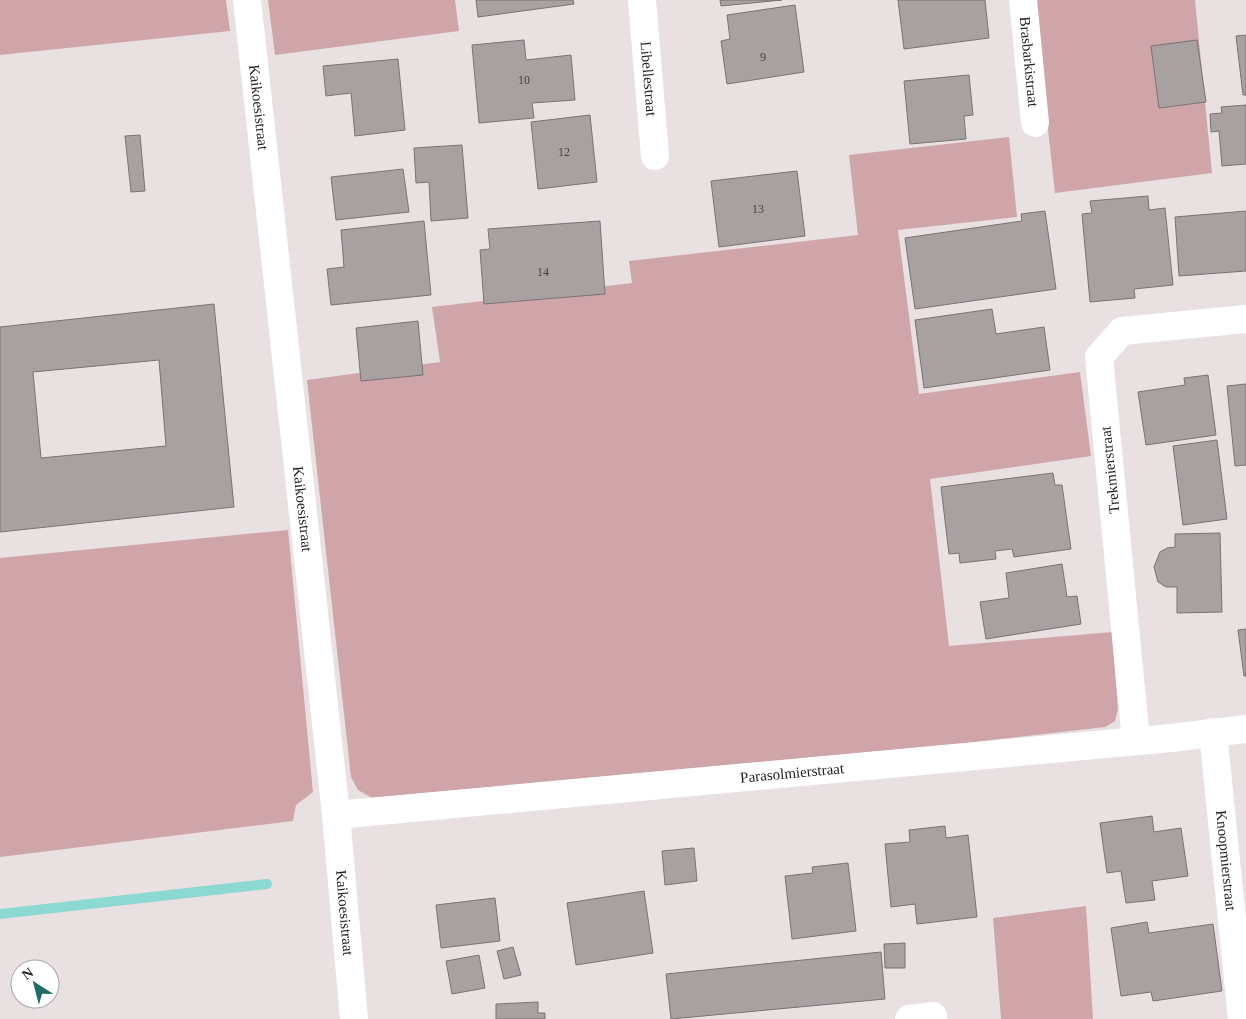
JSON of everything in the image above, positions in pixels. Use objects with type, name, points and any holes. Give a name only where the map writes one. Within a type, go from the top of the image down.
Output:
[{"type":"street","name":"Kaikoesistraat","points":[[247,0],[336,815],[354,1019]]},
{"type":"street","name":"Libellestraat","points":[[642,0],[655,156]]},
{"type":"street","name":"Brasbarkistraat","points":[[1023,0],[1035,123]]},
{"type":"street","name":"Trekmierstraat","points":[[1136,741],[1099,357],[1122,331],[1246,319]]},
{"type":"street","name":"Parasolmierstraat","points":[[336,815],[1136,741],[1246,728]]},
{"type":"street","name":"Knoopmierstraat","points":[[1213,732],[1242,1019]]},
{"type":"shaded area","points":[[0,0],[226,0],[230,31],[0,55]]},
{"type":"shaded area","points":[[268,0],[455,0],[459,31],[275,55]]},
{"type":"shaded area","points":[[1034,0],[1195,0],[1212,173],[1055,193]]},
{"type":"shaded area","points":[[1009,137],[1017,217],[898,230],[919,394],[1080,372],[1091,456],[930,479],[949,646],[1112,632],[1118,709],[1115,721],[1105,727],[958,744],[372,798],[358,790],[351,777],[307,380],[440,362],[432,307],[632,283],[629,261],[858,235],[849,155]]},
{"type":"shaded area","points":[[288,530],[313,792],[296,805],[293,821],[0,857],[0,558]]},
{"type":"shaded area","points":[[1086,906],[1093,1019],[1001,1019],[993,918]]},
{"type":"building","points":[[476,0],[573,0],[574,4],[478,17]]},
{"type":"building","points":[[720,0],[782,0],[721,6]]},
{"type":"building","points":[[898,0],[985,0],[989,38],[904,49]]},
{"type":"building","points":[[795,5],[804,72],[727,84],[721,41],[730,39],[727,15]]},
{"type":"building","points":[[1246,35],[1246,95],[1243,95],[1236,36]]},
{"type":"building","points":[[524,40],[526,60],[571,55],[575,100],[532,103],[534,118],[479,123],[472,45]]},
{"type":"building","points":[[1197,40],[1206,102],[1159,108],[1151,46]]},
{"type":"building","points":[[398,59],[405,130],[355,136],[351,93],[326,96],[323,66]]},
{"type":"building","points":[[969,75],[973,115],[964,116],[966,139],[910,144],[904,81]]},
{"type":"building","points":[[1246,105],[1246,164],[1222,166],[1219,131],[1211,132],[1210,114],[1222,113],[1221,107]]},
{"type":"building","points":[[590,115],[597,182],[538,189],[531,122]]},
{"type":"building","points":[[140,135],[145,191],[131,192],[125,136]]},
{"type":"building","points":[[462,145],[468,218],[431,221],[429,182],[416,183],[414,148]]},
{"type":"building","points":[[403,169],[409,212],[336,220],[331,177]]},
{"type":"building","points":[[797,171],[805,236],[719,247],[711,181]]},
{"type":"building","points":[[1148,196],[1149,210],[1165,208],[1173,285],[1134,289],[1135,298],[1090,302],[1082,214],[1092,213],[1090,201]]},
{"type":"building","points":[[1045,211],[1056,289],[915,309],[905,238],[1022,221],[1021,214]]},
{"type":"building","points":[[1246,211],[1246,271],[1179,276],[1175,217]]},
{"type":"building","points":[[424,221],[431,295],[331,305],[327,269],[344,267],[341,230]]},
{"type":"building","points":[[600,221],[605,294],[484,304],[480,250],[490,249],[488,229]]},
{"type":"building","points":[[214,304],[234,507],[0,532],[0,327]],"holes":[[[159,360],[166,446],[41,458],[33,372]]]},
{"type":"building","points":[[992,309],[996,334],[1044,327],[1050,370],[924,388],[915,320]]},
{"type":"building","points":[[418,321],[423,375],[361,381],[356,328]]},
{"type":"building","points":[[1208,375],[1216,435],[1146,445],[1138,392],[1185,385],[1184,378]]},
{"type":"building","points":[[1246,384],[1246,465],[1235,466],[1227,386]]},
{"type":"building","points":[[1217,440],[1227,519],[1183,525],[1173,446]]},
{"type":"building","points":[[1053,473],[1055,485],[1062,485],[1071,549],[1014,557],[1012,549],[995,551],[996,559],[960,563],[959,553],[949,554],[941,487]]},
{"type":"building","points":[[1220,533],[1222,612],[1177,613],[1177,587],[1166,587],[1158,582],[1154,567],[1160,552],[1167,548],[1175,547],[1175,534]]},
{"type":"building","points":[[1062,564],[1067,597],[1077,596],[1081,624],[986,639],[980,602],[1009,598],[1006,573]]},
{"type":"building","points":[[1246,629],[1246,676],[1244,676],[1238,630]]},
{"type":"building","points":[[1152,816],[1154,832],[1181,828],[1188,876],[1152,881],[1155,900],[1126,903],[1121,871],[1107,873],[1100,823]]},
{"type":"building","points":[[945,826],[946,838],[968,835],[977,917],[917,924],[915,904],[891,907],[885,844],[910,842],[909,830]]},
{"type":"building","points":[[694,848],[697,881],[665,885],[662,851]]},
{"type":"building","points":[[848,863],[856,931],[792,939],[785,876],[813,873],[812,867]]},
{"type":"building","points":[[644,891],[653,953],[576,965],[567,903]]},
{"type":"building","points":[[495,898],[500,941],[441,948],[436,905]]},
{"type":"building","points":[[1147,922],[1149,933],[1213,924],[1222,991],[1153,1001],[1151,992],[1121,996],[1111,928]]},
{"type":"building","points":[[905,943],[905,968],[885,968],[884,944]]},
{"type":"building","points":[[513,947],[521,975],[504,979],[497,951]]},
{"type":"building","points":[[881,952],[885,999],[671,1019],[666,974]]},
{"type":"building","points":[[479,955],[485,988],[452,994],[446,961]]},
{"type":"building","points":[[538,1002],[538,1013],[545,1013],[545,1019],[496,1019],[496,1004]]},
{"type":"waterway","points":[[0,914],[267,884]]}]
